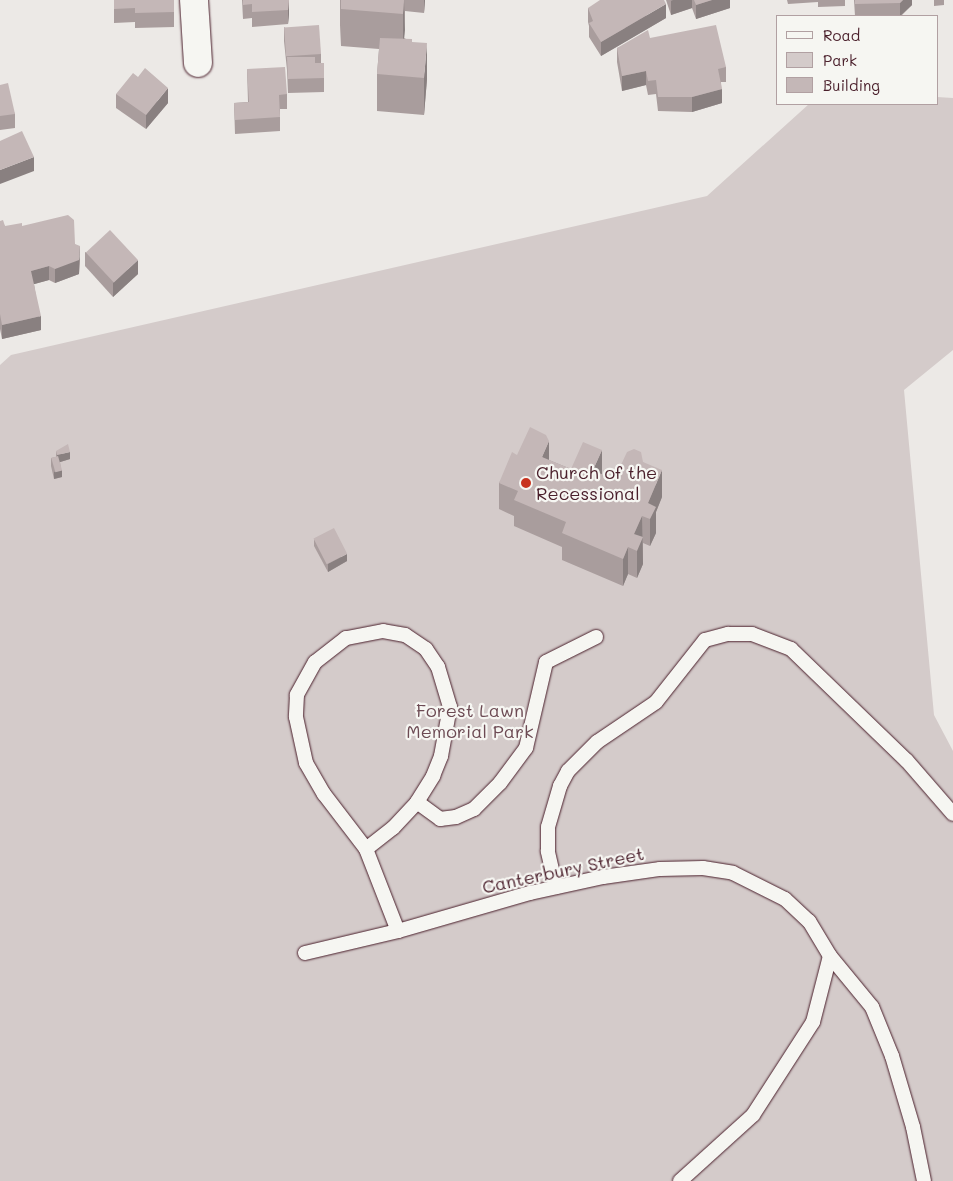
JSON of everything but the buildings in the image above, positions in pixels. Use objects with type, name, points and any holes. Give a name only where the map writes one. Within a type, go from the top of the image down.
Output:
[{"type":"street","points":[[194,0],[198,63]]},
{"type":"lane","points":[[366,849],[393,828],[417,802],[438,763],[448,726],[450,707],[438,667],[426,649],[405,635],[384,631],[346,638],[331,646],[304,676],[297,695],[298,736],[306,763],[324,794],[366,849],[398,931]]},
{"type":"lane","points":[[556,887],[548,851],[548,826],[560,786],[568,771],[597,742],[656,702],[705,640],[728,634],[758,636],[791,649],[907,761],[953,814]]},
{"type":"lane","points":[[417,802],[440,819],[456,817],[474,808],[500,783],[526,748],[546,662],[596,637]]},
{"type":"lane","name":"Canterbury Street","points":[[305,953],[398,931],[457,912],[556,887],[660,869],[703,868],[734,873],[785,899],[809,921],[830,956],[872,1007],[892,1056],[924,1181]]},
{"type":"lane","points":[[680,1181],[753,1115],[813,1022],[825,988],[830,956]]},
{"type":"green space","name":"Forest Lawn Memorial Park","points":[[938,97],[953,98],[953,350],[904,390],[934,715],[953,751],[953,1181],[0,1181],[0,365],[11,355],[707,196],[808,105],[938,105]]},
{"type":"place","name":"Church of the Recessional","points":[[526,483]]}]
